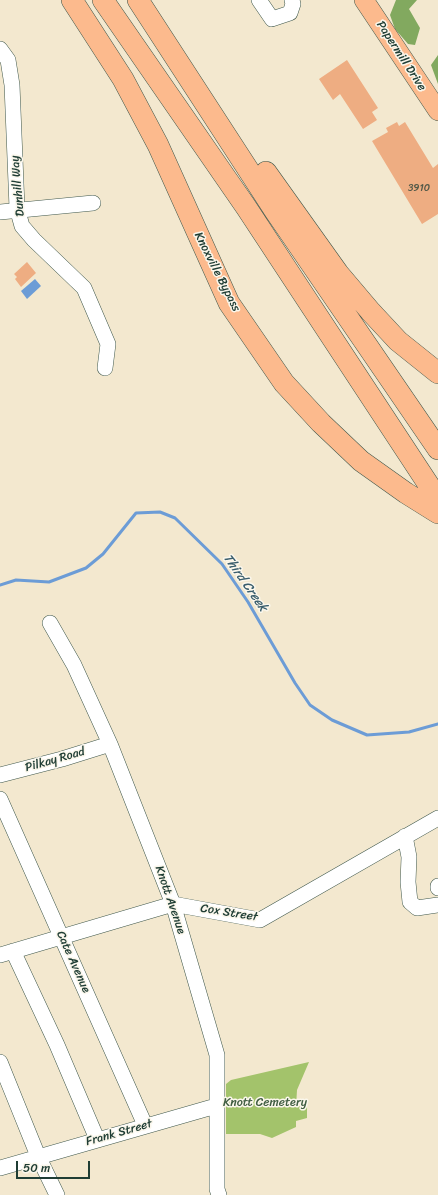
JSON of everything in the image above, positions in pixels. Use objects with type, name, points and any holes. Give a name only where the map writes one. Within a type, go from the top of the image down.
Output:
[{"type":"highway","name":"Knoxville Bypass","points":[[72,0],[123,78],[158,144],[229,303],[284,383],[321,423],[361,461],[406,493],[438,513]]},
{"type":"highway","points":[[103,0],[246,207],[438,499]]},
{"type":"highway","points":[[138,0],[275,211],[438,448]]},
{"type":"highway","points":[[159,31],[235,131],[338,273],[398,341],[438,373]]},
{"type":"main road","name":"Papermill Drive","points":[[364,0],[438,111]]},
{"type":"street","points":[[259,0],[272,19],[290,13],[293,4],[292,0]]},
{"type":"street","name":"Dunhill Way","points":[[0,49],[8,60],[12,85],[18,211],[22,226],[34,240],[84,288],[108,344],[105,368]]},
{"type":"street","points":[[0,212],[93,203]]},
{"type":"street","name":"Knott Avenue","points":[[50,623],[74,665],[110,744],[173,904],[217,1055],[217,1189],[219,1195]]},
{"type":"street","name":"Pilkay Road","points":[[0,775],[62,759],[110,744]]},
{"type":"street","name":"Cate Avenue","points":[[0,799],[145,1125]]},
{"type":"street","name":"Cox Street","points":[[7,953],[63,938],[173,904],[260,920],[438,818]]},
{"type":"street","points":[[405,836],[409,858],[408,882],[410,902],[417,908],[438,905]]},
{"type":"street","points":[[7,953],[58,1044],[98,1139]]},
{"type":"street","points":[[0,1062],[38,1156],[56,1195]]},
{"type":"street","name":"Frank Street","points":[[0,1168],[145,1125],[216,1106]]},
{"type":"green space","points":[[396,0],[417,0],[409,9],[420,28],[415,45],[408,44],[395,29],[390,15]]},
{"type":"green space","points":[[438,55],[438,84],[431,65]]},
{"type":"green space","name":"Knott Cemetery","points":[[309,1062],[297,1090],[296,1107],[307,1105],[307,1118],[296,1121],[296,1127],[272,1138],[260,1134],[226,1134],[226,1084],[231,1080]]},
{"type":"water","points":[[35,279],[41,286],[27,299],[21,291]]},
{"type":"building","points":[[347,60],[378,108],[372,112],[377,120],[363,129],[340,94],[333,100],[319,79]]},
{"type":"building","points":[[397,122],[399,126],[405,122],[433,168],[438,164],[438,214],[422,224],[372,141],[388,132],[386,128]]},
{"type":"building","points":[[27,262],[36,273],[21,287],[15,279],[17,277],[14,274]]},
{"type":"waterway","name":"Third Creek","points":[[0,585],[16,580],[49,582],[86,568],[103,554],[136,513],[160,512],[175,518],[222,564],[248,602],[295,683],[310,705],[332,720],[367,735],[409,732],[438,724]]}]
